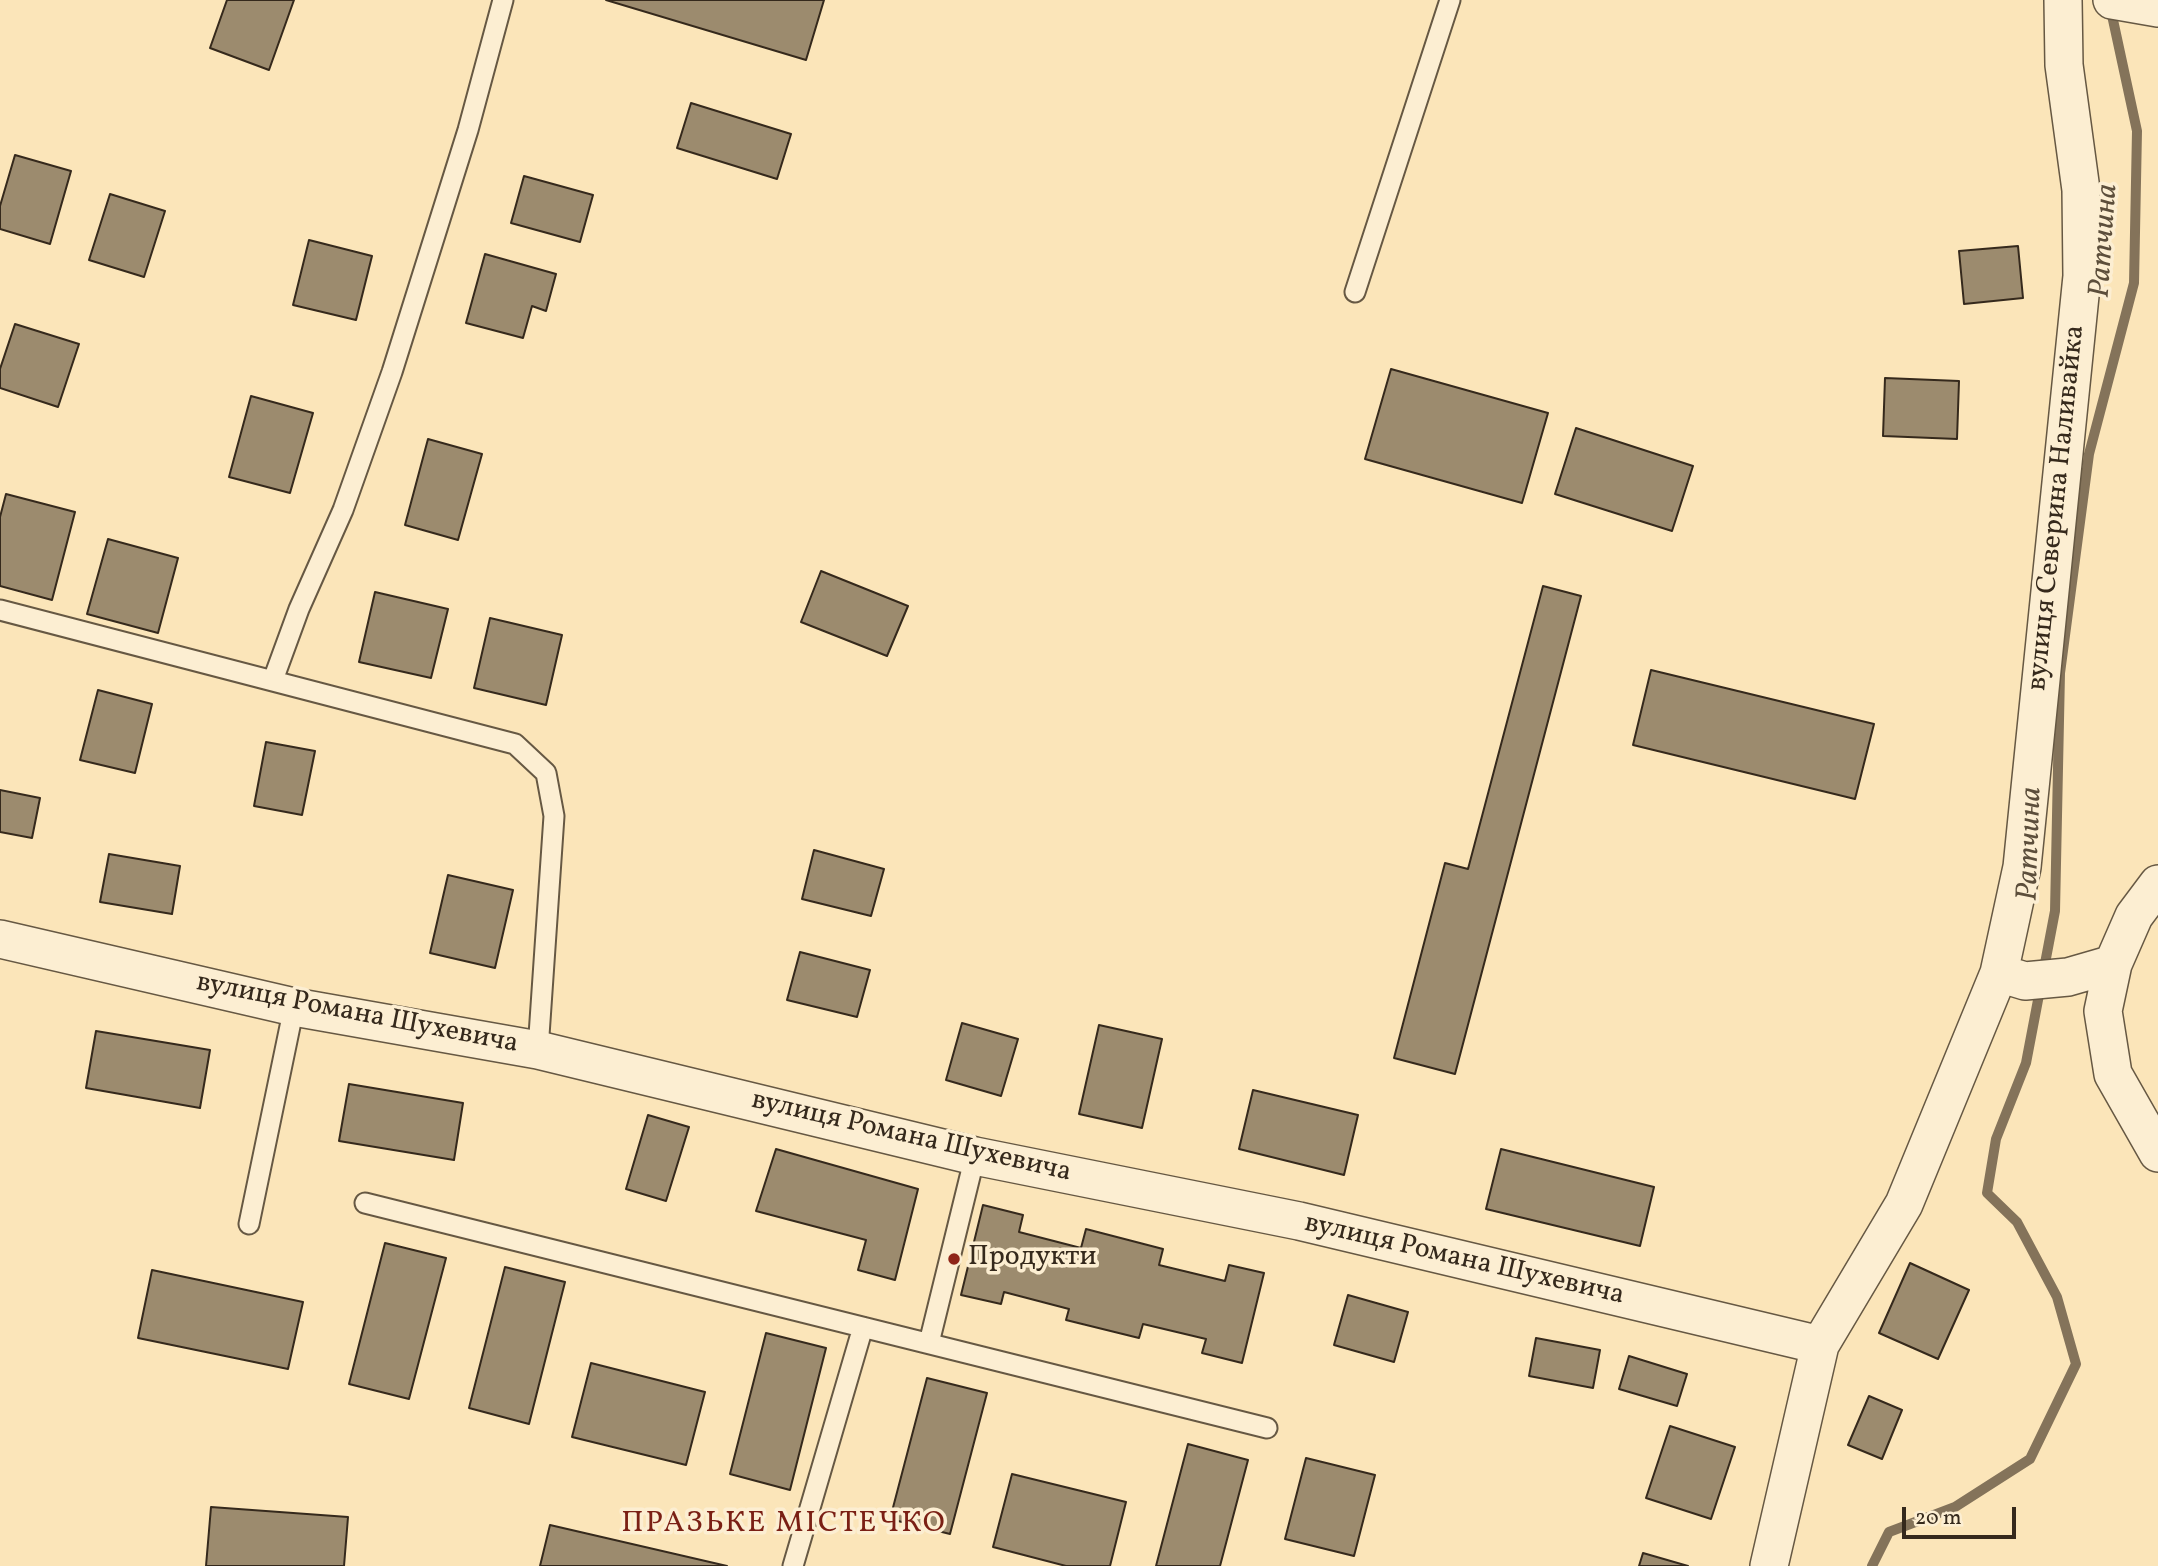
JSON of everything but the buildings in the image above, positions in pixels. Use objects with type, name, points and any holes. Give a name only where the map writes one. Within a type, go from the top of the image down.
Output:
[{"type":"street","name":"вулиця Северина Наливайка","points":[[1769,1566],[1820,1345],[1904,1204],[2012,977],[2082,276],[2081,190],[2064,65],[2063,0]]},
{"type":"street","points":[[2112,0],[2156,7]]},
{"type":"street","points":[[2158,884],[2134,916],[2113,964],[2103,1011],[2113,1074],[2158,1153]]},
{"type":"street","name":"вулиця Романа Шухевича","points":[[0,939],[294,1007],[538,1050],[975,1156],[1299,1222],[1820,1345]]},
{"type":"street","points":[[2012,977],[2068,977],[2113,964]]},
{"type":"lane","points":[[273,680],[299,609],[343,510],[392,372],[468,130],[503,0]]},
{"type":"lane","points":[[1355,292],[1450,0]]},
{"type":"lane","points":[[0,610],[515,744],[546,773],[554,816],[538,1050]]},
{"type":"lane","points":[[249,1224],[294,1007]]},
{"type":"lane","points":[[929,1343],[975,1156]]},
{"type":"lane","points":[[365,1203],[1267,1428]]},
{"type":"lane","points":[[793,1566],[863,1327]]},
{"type":"waterway","name":"Ратчина","points":[[1872,1566],[1889,1532],[1955,1507],[2030,1459],[2076,1364],[2057,1297],[2017,1222],[1987,1193],[1996,1139],[2026,1063],[2055,911],[2060,673],[2089,454],[2134,283],[2137,131],[2110,6]]},
{"type":"place","name":"Продукти","points":[[954,1259]]},
{"type":"district","name":"ПРАЗЬКЕ МІСТЕЧКО","points":[[784,1525]]}]
